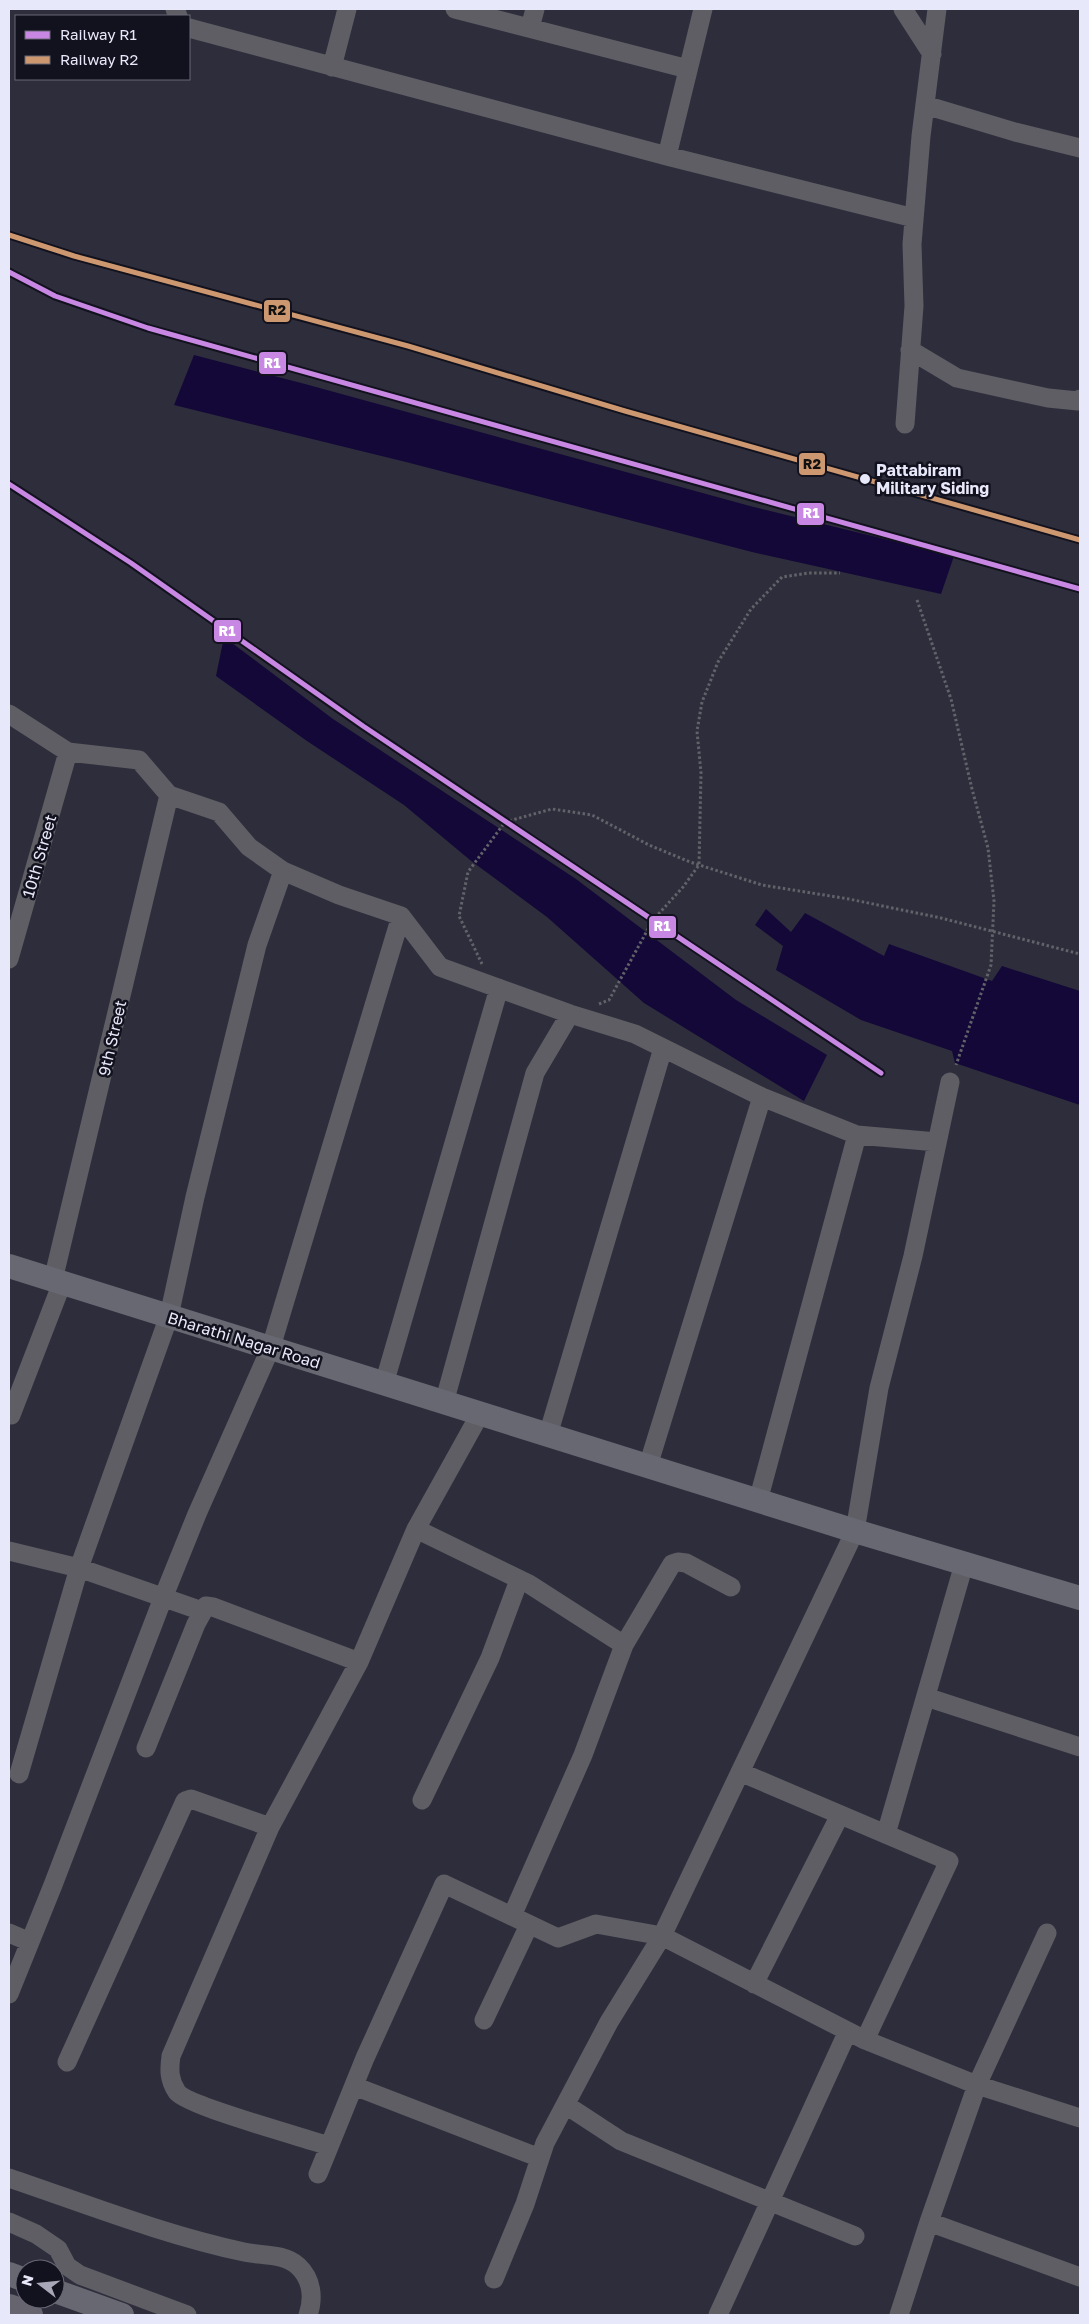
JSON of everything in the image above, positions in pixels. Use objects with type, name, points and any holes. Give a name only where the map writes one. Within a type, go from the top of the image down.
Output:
[{"type":"highway","points":[[9,2308],[28,2315]]},
{"type":"main road","name":"Bharathi Nagar Road","points":[[9,1266],[758,1501],[1080,1598]]},
{"type":"main road","points":[[69,2287],[122,2315]]},
{"type":"street","points":[[332,67],[347,9]]},
{"type":"street","points":[[455,9],[688,69]]},
{"type":"street","points":[[530,28],[535,9]]},
{"type":"street","points":[[667,156],[702,9]]},
{"type":"street","points":[[903,9],[932,54]]},
{"type":"street","points":[[905,424],[914,306],[912,244],[914,218],[925,105],[938,9]]},
{"type":"street","points":[[190,28],[667,156],[914,218]]},
{"type":"street","points":[[925,105],[1015,132],[1080,148]]},
{"type":"street","points":[[910,350],[957,378],[1048,398],[1078,401],[1080,399]]},
{"type":"street","points":[[9,714],[68,752],[139,760],[169,796],[219,812],[249,847],[283,871],[339,895],[401,916],[440,967],[570,1014],[635,1034],[762,1097],[857,1135],[938,1142]]},
{"type":"street","name":"10th Street","points":[[9,959],[68,752]]},
{"type":"street","name":"9th Street","points":[[9,1418],[57,1282],[169,796]]},
{"type":"street","points":[[19,1774],[79,1568],[168,1316],[195,1197],[257,945],[283,871]]},
{"type":"street","points":[[9,1994],[197,1514],[271,1347],[401,916]]},
{"type":"street","points":[[384,1384],[499,988]]},
{"type":"street","points":[[444,1403],[535,1073],[570,1014]]},
{"type":"street","points":[[548,1435],[662,1048]]},
{"type":"street","points":[[494,2279],[525,2204],[545,2143],[610,2022],[662,1936],[855,1531],[879,1388],[913,1256],[950,1082]]},
{"type":"street","points":[[648,1466],[762,1097]]},
{"type":"street","points":[[758,1501],[857,1135]]},
{"type":"street","points":[[330,2146],[206,2108],[178,2094],[168,2072],[175,2047],[270,1827],[359,1662],[416,1529],[480,1414]]},
{"type":"street","points":[[416,1529],[519,1580],[624,1645]]},
{"type":"street","points":[[9,1550],[79,1568],[202,1611]]},
{"type":"street","points":[[512,1916],[583,1755],[624,1645],[672,1564],[678,1562],[686,1563],[731,1588]]},
{"type":"street","points":[[886,1834],[964,1564]]},
{"type":"street","points":[[422,1800],[490,1658],[519,1580]]},
{"type":"street","points":[[146,1748],[202,1611],[206,1606],[213,1606],[359,1662]]},
{"type":"street","points":[[926,1697],[1080,1747]]},
{"type":"street","points":[[740,1772],[949,1861],[865,2040]]},
{"type":"street","points":[[67,2062],[185,1801],[191,1799],[270,1827]]},
{"type":"street","points":[[754,1984],[840,1815]]},
{"type":"street","points":[[318,2174],[354,2086],[444,1884],[558,1938],[596,1924],[662,1936],[865,2040],[976,2085],[1080,2118]]},
{"type":"street","points":[[484,2020],[529,1925]]},
{"type":"street","points":[[9,1933],[30,1942]]},
{"type":"street","points":[[899,2315],[976,2085],[1047,1933]]},
{"type":"street","points":[[718,2315],[847,2032]]},
{"type":"street","points":[[354,2086],[540,2158]]},
{"type":"street","points":[[566,2105],[621,2141],[855,2236]]},
{"type":"street","points":[[9,2178],[176,2235],[245,2253],[278,2257],[298,2266],[310,2284],[311,2307],[308,2315]]},
{"type":"street","points":[[9,2222],[36,2234],[58,2249],[67,2266],[69,2287],[187,2315]]},
{"type":"street","points":[[929,2222],[1080,2277]]},
{"type":"path","points":[[570,1014],[609,1000],[653,920],[684,887],[699,865],[701,773],[697,731],[702,702],[718,662],[751,609],[782,577],[809,573],[840,573]]},
{"type":"path","points":[[918,600],[951,699],[988,848],[994,901],[991,965],[950,1082]]},
{"type":"path","points":[[499,988],[484,968],[459,916],[468,872],[505,822],[552,808],[592,815],[649,845],[699,865],[762,885],[941,918],[1080,954]]},
{"type":"shaded area","points":[[194,355],[750,506],[954,556],[941,594],[752,552],[406,462],[174,405]]},
{"type":"shaded area","points":[[224,637],[333,719],[576,879],[736,1000],[827,1055],[804,1101],[644,1003],[547,917],[470,860],[404,805],[307,741],[216,676]]},
{"type":"shaded area","points":[[766,909],[791,932],[805,913],[884,956],[889,944],[992,981],[1002,966],[1080,991],[1080,1105],[955,1063],[952,1051],[861,1020],[776,970],[783,946],[755,925]]},
{"type":"rail line","name":"R2","points":[[9,235],[74,256],[408,346],[625,411],[1080,540]]},
{"type":"rail line","name":"R1","points":[[9,272],[55,296],[148,328],[1080,589]]},
{"type":"rail line","name":"R1","points":[[9,484],[131,563],[363,726],[881,1073]]},
{"type":"place","name":"Pattabiram Military Siding","points":[[865,479]]}]
